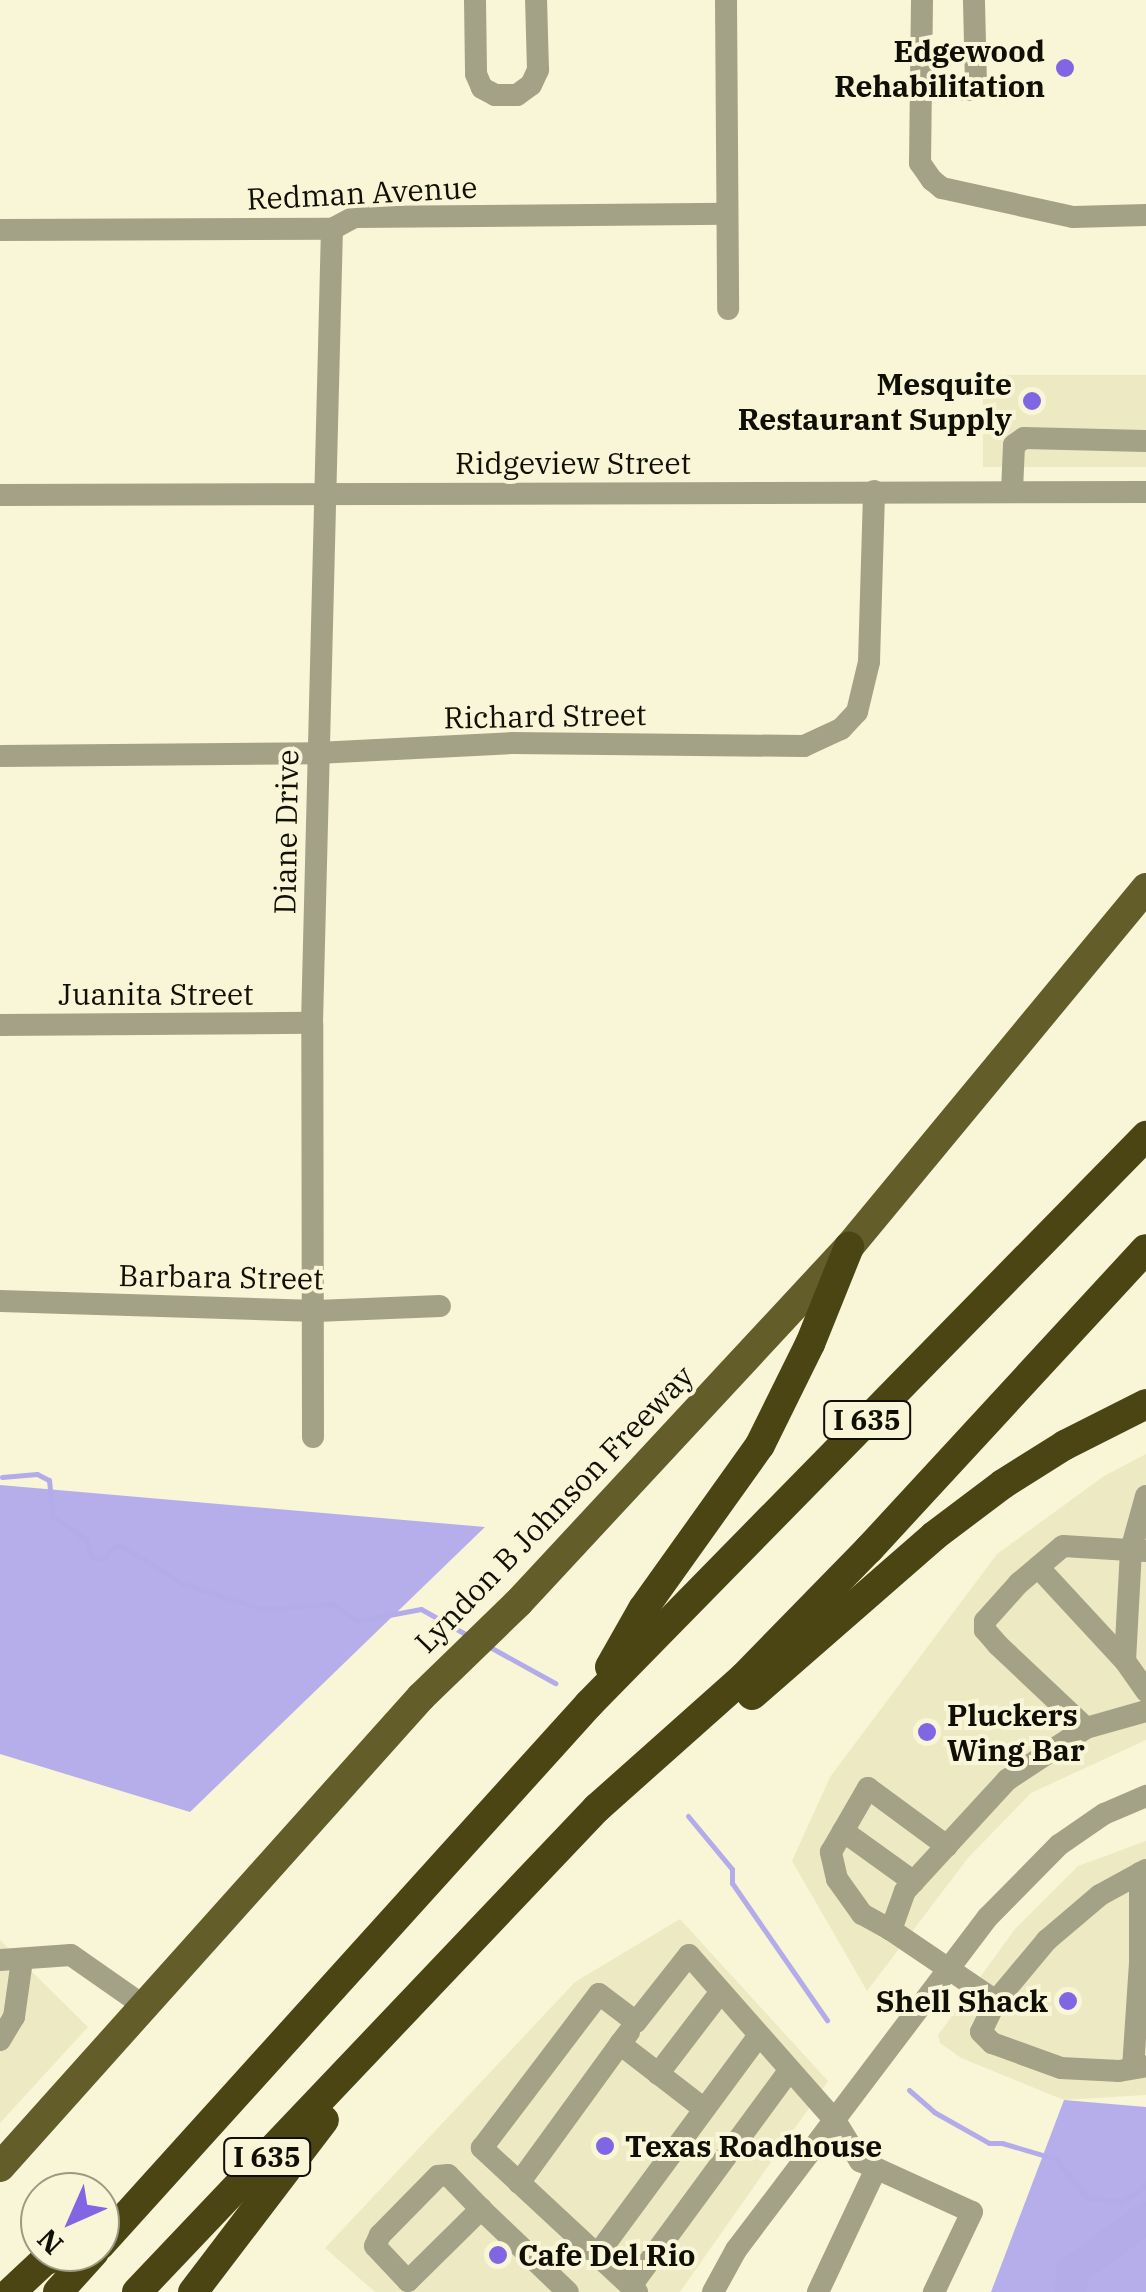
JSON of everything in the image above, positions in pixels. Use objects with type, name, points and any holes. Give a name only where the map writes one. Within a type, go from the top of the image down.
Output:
[{"type":"highway","name":"I 635","points":[[120,2222],[589,1704],[1146,1136]]},
{"type":"highway","points":[[589,1704],[643,1609],[760,1444],[810,1344],[849,1247]]},
{"type":"highway","name":"I 635","points":[[137,2292],[597,1808],[772,1649],[1146,1249]]},
{"type":"highway","points":[[597,1808],[752,1694],[934,1536],[1003,1484],[1146,1404]]},
{"type":"highway","points":[[192,2292],[396,2022]]},
{"type":"highway","points":[[11,2292],[32,2272]]},
{"type":"highway","name":"I 635","points":[[58,2292],[76,2272]]},
{"type":"main road","name":"Lyndon B Johnson Freeway","points":[[0,2166],[422,1697],[519,1602],[849,1247],[1146,888]]},
{"type":"street","points":[[474,0],[476,74],[482,88],[495,96],[517,95],[532,85],[538,70],[536,0]]},
{"type":"street","points":[[726,0],[728,309]]},
{"type":"street","points":[[922,0],[920,163],[942,188],[1073,217],[1146,215]]},
{"type":"street","points":[[921,90],[968,90],[976,84],[974,0]]},
{"type":"street","name":"Redman Avenue","points":[[0,230],[332,229],[355,217],[727,214]]},
{"type":"street","name":"Diane Drive","points":[[313,1437],[316,1311],[312,1023],[332,229]]},
{"type":"street","points":[[1012,491],[1014,445],[1024,438],[1146,441]]},
{"type":"street","name":"Richard Street","points":[[0,756],[317,753],[512,743],[804,746],[840,729],[858,712],[869,662],[874,491]]},
{"type":"street","name":"Ridgeview Street","points":[[0,495],[1146,492]]},
{"type":"street","name":"Juanita Street","points":[[0,1025],[312,1023]]},
{"type":"street","name":"Barbara Street","points":[[0,1301],[316,1311],[440,1306]]},
{"type":"street","points":[[1124,1661],[1146,1496]]},
{"type":"street","points":[[1086,1728],[985,1630],[986,1621],[1063,1546],[1138,1550]]},
{"type":"street","points":[[1038,1567],[1146,1690]]},
{"type":"street","points":[[891,1930],[905,1891],[1007,1780],[1086,1728],[1146,1711]]},
{"type":"street","points":[[948,1846],[868,1788],[832,1852],[836,1879],[862,1914],[996,2001]]},
{"type":"street","points":[[713,2292],[736,2250],[988,1918],[1058,1845],[1104,1814],[1146,1796]]},
{"type":"street","points":[[844,1831],[914,1882]]},
{"type":"street","points":[[1143,1871],[1139,2067],[1061,2068],[992,2043],[981,2032],[996,2001],[1047,1940],[1100,1894],[1143,1871]]},
{"type":"street","points":[[0,2040],[14,2017],[11,1960],[71,1955],[144,2006]]},
{"type":"street","points":[[520,2183],[689,1955],[836,2122],[860,2162],[972,2212],[934,2292]]},
{"type":"street","points":[[658,2074],[720,1993]]},
{"type":"street","points":[[636,2022],[600,1994],[482,2148],[634,2289],[789,2071]]},
{"type":"street","points":[[597,2255],[758,2037]]},
{"type":"street","points":[[620,2044],[704,2109]]},
{"type":"street","points":[[818,2292],[876,2169]]},
{"type":"street","points":[[481,2209],[408,2288],[374,2246],[438,2176],[448,2175],[568,2292]]},
{"type":"shaded area","points":[[983,375],[1146,375],[1146,467],[983,467]]},
{"type":"shaded area","points":[[1146,1454],[1146,1740],[1031,1793],[968,1858],[867,1991],[792,1861],[830,1777],[997,1554],[1104,1476]]},
{"type":"shaded area","points":[[0,1485],[485,1527],[190,1812],[0,1754]]},
{"type":"shaded area","points":[[1146,1841],[1146,2095],[1064,2100],[961,2058],[940,2043],[938,2035],[1015,1929],[1078,1866]]},
{"type":"shaded area","points":[[680,1919],[828,2081],[680,2292],[375,2292],[325,2248],[575,1982]]},
{"type":"shaded area","points":[[0,1940],[88,2027],[0,2123]]},
{"type":"shaded area","points":[[1064,2100],[1146,2107],[1146,2292],[991,2292]]},
{"type":"waterway","points":[[2,1477],[37,1474],[49,1480],[53,1516],[86,1540],[92,1557],[103,1560],[113,1547],[122,1546],[183,1584],[263,1609],[332,1604],[357,1621],[421,1609],[469,1636]]},
{"type":"waterway","points":[[488,1646],[555,1683]]},
{"type":"waterway","points":[[688,1816],[732,1869],[732,1883],[827,2020]]},
{"type":"waterway","points":[[909,2090],[934,2112],[989,2143],[1002,2143],[1056,2159],[1087,2198],[1123,2201],[1146,2185]]},
{"type":"waterway","points":[[1071,2292],[1072,2272],[1146,2218]]},
{"type":"place","name":"Edgewood Rehabilitation","points":[[1065,68]]},
{"type":"place","name":"Mesquite Restaurant Supply","points":[[1032,401]]},
{"type":"place","name":"Pluckers Wing Bar","points":[[927,1732]]},
{"type":"place","name":"Shell Shack","points":[[1068,2001]]},
{"type":"place","name":"Texas Roadhouse","points":[[605,2146]]},
{"type":"place","name":"Cafe Del Rio","points":[[498,2255]]}]
